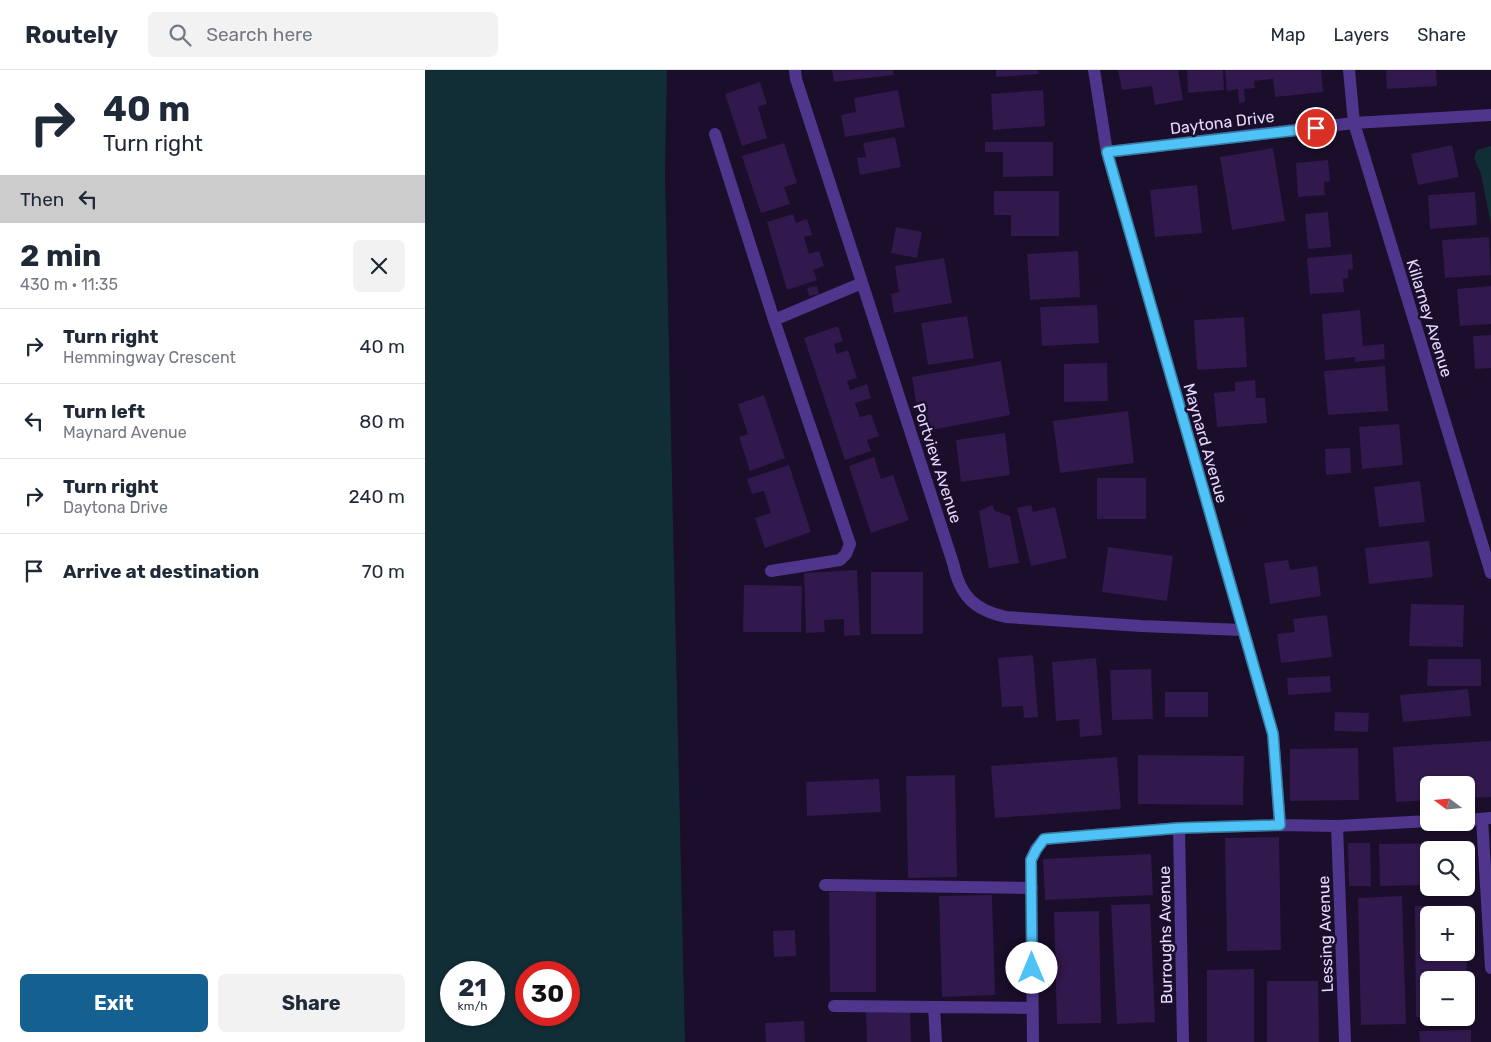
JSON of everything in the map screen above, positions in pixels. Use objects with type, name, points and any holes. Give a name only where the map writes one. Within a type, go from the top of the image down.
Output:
[{"type":"street","name":"Portview Avenue","points":[[795,70],[796,79],[957,579],[965,594],[976,605],[991,613],[1007,617],[1141,626],[1243,630]]},
{"type":"street","name":"Maynard Avenue","points":[[1094,70],[1107,152],[1273,734],[1280,825]]},
{"type":"street","name":"Killarney Avenue","points":[[1349,70],[1354,123],[1491,573]]},
{"type":"street","name":"Daytona Drive","points":[[1107,152],[1354,123],[1491,116]]},
{"type":"street","points":[[715,134],[774,320],[850,544],[846,554],[840,560],[771,571]]},
{"type":"street","points":[[774,320],[862,283]]},
{"type":"street","points":[[1487,819],[1491,968]]},
{"type":"street","points":[[1033,1042],[1031,860],[1044,839],[1179,828],[1280,825],[1337,826],[1420,821]]},
{"type":"street","name":"Lessing Avenue","points":[[1337,826],[1345,1042]]},
{"type":"street","name":"Burroughs Avenue","points":[[1179,828],[1183,1042]]},
{"type":"street","points":[[825,885],[1032,888]]},
{"type":"street","points":[[834,1006],[1033,1008]]},
{"type":"street","points":[[934,1007],[936,1042]]},
{"type":"shaded area","points":[[425,70],[667,70],[665,174],[685,1042],[425,1042]]},
{"type":"shaded area","points":[[1491,146],[1491,225],[1481,174],[1474,158],[1477,150]]},
{"type":"building","points":[[832,70],[893,70],[894,75],[834,82]]},
{"type":"building","points":[[996,70],[1038,70],[1038,74],[996,77]]},
{"type":"building","points":[[1118,70],[1178,70],[1183,100],[1155,105],[1152,86],[1122,90]]},
{"type":"building","points":[[1187,70],[1223,70],[1224,90],[1188,93]]},
{"type":"building","points":[[1225,70],[1321,70],[1323,92],[1275,97],[1273,79],[1254,81],[1255,88],[1244,89],[1245,102],[1239,103],[1238,89],[1227,91]]},
{"type":"building","points":[[1386,70],[1436,70],[1437,86],[1387,89]]},
{"type":"building","points":[[760,82],[767,104],[758,107],[767,138],[742,146],[725,94]]},
{"type":"building","points":[[898,90],[905,127],[845,137],[841,115],[856,112],[854,98]]},
{"type":"building","points":[[1043,90],[1045,126],[993,130],[991,94]]},
{"type":"building","points":[[895,137],[901,167],[860,175],[857,158],[866,157],[863,143]]},
{"type":"building","points":[[985,142],[1053,142],[1053,176],[1003,177],[1003,152],[985,152]]},
{"type":"building","points":[[784,143],[797,183],[784,187],[790,204],[761,213],[742,156]]},
{"type":"building","points":[[1452,145],[1459,177],[1418,185],[1411,154]]},
{"type":"building","points":[[1273,148],[1285,221],[1232,230],[1220,157]]},
{"type":"building","points":[[1328,160],[1330,181],[1324,182],[1325,195],[1298,197],[1296,163]]},
{"type":"building","points":[[1197,185],[1202,233],[1155,237],[1150,190]]},
{"type":"building","points":[[994,191],[1059,191],[1059,236],[1011,236],[1011,215],[994,215]]},
{"type":"building","points":[[1475,192],[1477,225],[1430,229],[1428,195]]},
{"type":"building","points":[[1328,212],[1331,247],[1308,249],[1305,214]]},
{"type":"building","points":[[793,214],[796,223],[807,219],[812,235],[804,237],[809,254],[819,251],[824,266],[813,270],[817,280],[787,290],[767,222]]},
{"type":"building","points":[[896,227],[922,232],[917,258],[891,253]]},
{"type":"building","points":[[1489,237],[1491,275],[1445,278],[1442,240]]},
{"type":"building","points":[[1078,251],[1080,297],[1030,300],[1027,254]]},
{"type":"building","points":[[1352,254],[1353,269],[1348,270],[1348,278],[1343,279],[1344,292],[1310,294],[1307,258]]},
{"type":"building","points":[[944,258],[952,303],[894,313],[891,294],[899,292],[895,266]]},
{"type":"building","points":[[817,286],[819,294],[809,296],[807,288]]},
{"type":"building","points":[[1491,286],[1491,324],[1460,326],[1457,289]]},
{"type":"building","points":[[1097,305],[1099,343],[1042,346],[1040,307]]},
{"type":"building","points":[[1360,310],[1363,346],[1384,344],[1385,359],[1355,362],[1355,357],[1325,360],[1322,314]]},
{"type":"building","points":[[967,316],[974,358],[928,365],[921,323]]},
{"type":"building","points":[[1244,317],[1247,367],[1197,370],[1194,320]]},
{"type":"building","points":[[838,326],[843,341],[834,344],[837,354],[848,350],[857,378],[847,381],[850,390],[867,384],[871,398],[855,403],[860,417],[871,414],[879,436],[867,440],[871,451],[845,460],[804,338]]},
{"type":"building","points":[[1491,335],[1491,368],[1475,369],[1473,336]]},
{"type":"building","points":[[1001,361],[1010,415],[921,432],[912,377]]},
{"type":"building","points":[[1107,363],[1108,401],[1064,402],[1064,364]]},
{"type":"building","points":[[1385,366],[1388,411],[1328,415],[1324,371]]},
{"type":"building","points":[[1255,380],[1256,398],[1265,398],[1267,423],[1217,427],[1214,393],[1235,391],[1235,382]]},
{"type":"building","points":[[764,395],[785,458],[750,471],[739,437],[748,434],[738,404]]},
{"type":"building","points":[[1128,411],[1134,463],[1060,473],[1053,421]]},
{"type":"building","points":[[1399,424],[1403,465],[1362,469],[1359,427]]},
{"type":"building","points":[[1005,433],[1010,475],[961,482],[956,440]]},
{"type":"building","points":[[1350,448],[1351,473],[1326,475],[1325,449]]},
{"type":"building","points":[[874,457],[881,479],[893,475],[909,520],[871,533],[849,466]]},
{"type":"building","points":[[789,465],[811,532],[765,548],[755,518],[771,513],[764,491],[752,494],[747,479]]},
{"type":"building","points":[[1097,478],[1146,478],[1146,519],[1097,519]]},
{"type":"building","points":[[1420,481],[1425,522],[1379,527],[1374,487]]},
{"type":"building","points":[[992,505],[995,511],[1010,516],[1019,563],[989,568],[979,511]]},
{"type":"building","points":[[1031,505],[1033,512],[1055,507],[1067,558],[1031,566],[1017,508]]},
{"type":"building","points":[[1429,541],[1433,577],[1369,584],[1365,548]]},
{"type":"building","points":[[1108,547],[1173,556],[1167,601],[1102,592]]},
{"type":"building","points":[[1288,560],[1290,570],[1317,566],[1321,596],[1270,604],[1264,563]]},
{"type":"building","points":[[857,570],[860,635],[844,636],[844,619],[824,620],[825,632],[806,633],[804,573]]},
{"type":"building","points":[[871,572],[923,572],[923,634],[871,634]]},
{"type":"building","points":[[744,585],[802,586],[801,632],[743,632]]},
{"type":"building","points":[[1411,604],[1464,605],[1463,647],[1409,646]]},
{"type":"building","points":[[1327,615],[1332,657],[1281,663],[1277,634],[1295,632],[1293,619]]},
{"type":"building","points":[[1033,655],[1038,717],[1024,718],[1023,706],[1002,707],[998,658]]},
{"type":"building","points":[[1096,658],[1102,735],[1080,737],[1079,719],[1056,721],[1052,662]]},
{"type":"building","points":[[1428,659],[1481,659],[1481,686],[1427,686]]},
{"type":"building","points":[[1151,669],[1153,719],[1112,720],[1110,670]]},
{"type":"building","points":[[1330,676],[1331,692],[1288,695],[1287,678]]},
{"type":"building","points":[[1468,689],[1471,716],[1403,722],[1400,695]]},
{"type":"building","points":[[1165,692],[1208,692],[1208,717],[1165,717]]},
{"type":"building","points":[[1335,712],[1369,713],[1368,732],[1334,731]]},
{"type":"building","points":[[1491,741],[1491,797],[1475,798],[1475,776],[1420,776],[1420,801],[1396,802],[1393,747]]},
{"type":"building","points":[[1358,748],[1359,800],[1290,801],[1290,749]]},
{"type":"building","points":[[1138,755],[1244,756],[1243,805],[1138,804]]},
{"type":"building","points":[[1117,757],[1121,809],[995,818],[991,766]]},
{"type":"building","points":[[955,775],[957,877],[908,878],[906,776]]},
{"type":"building","points":[[879,779],[881,812],[807,816],[806,782]]},
{"type":"building","points":[[1279,837],[1281,950],[1227,951],[1225,838]]},
{"type":"building","points":[[1348,843],[1370,843],[1371,886],[1349,886]]},
{"type":"building","points":[[1420,843],[1420,885],[1380,886],[1379,844]]},
{"type":"building","points":[[1151,854],[1153,895],[1045,900],[1043,859]]},
{"type":"building","points":[[829,892],[876,892],[876,992],[830,992]]},
{"type":"building","points":[[992,895],[995,995],[942,997],[939,896]]},
{"type":"building","points":[[1402,896],[1406,1024],[1361,1025],[1358,898]]},
{"type":"building","points":[[1150,904],[1155,1022],[1117,1024],[1111,905]]},
{"type":"building","points":[[1466,905],[1420,906],[1420,961],[1466,961],[1467,971],[1420,971],[1420,1017],[1416,1017],[1415,906]]},
{"type":"building","points":[[1099,911],[1101,1023],[1057,1024],[1054,912]]},
{"type":"building","points":[[795,930],[796,956],[774,957],[773,931]]},
{"type":"building","points":[[1254,969],[1254,1042],[1207,1042],[1207,970]]},
{"type":"building","points":[[1267,981],[1318,981],[1319,1042],[1267,1042]]},
{"type":"building","points":[[910,1011],[911,1042],[867,1042],[866,1012]]},
{"type":"building","points":[[804,1021],[805,1042],[766,1042],[765,1023]]},
{"type":"building","points":[[1471,1030],[1471,1042],[1420,1042],[1419,1031]]},
{"type":"route","points":[[1032,968],[1031,860],[1044,839],[1179,828],[1280,825],[1273,734],[1107,152],[1316,128]]}]
